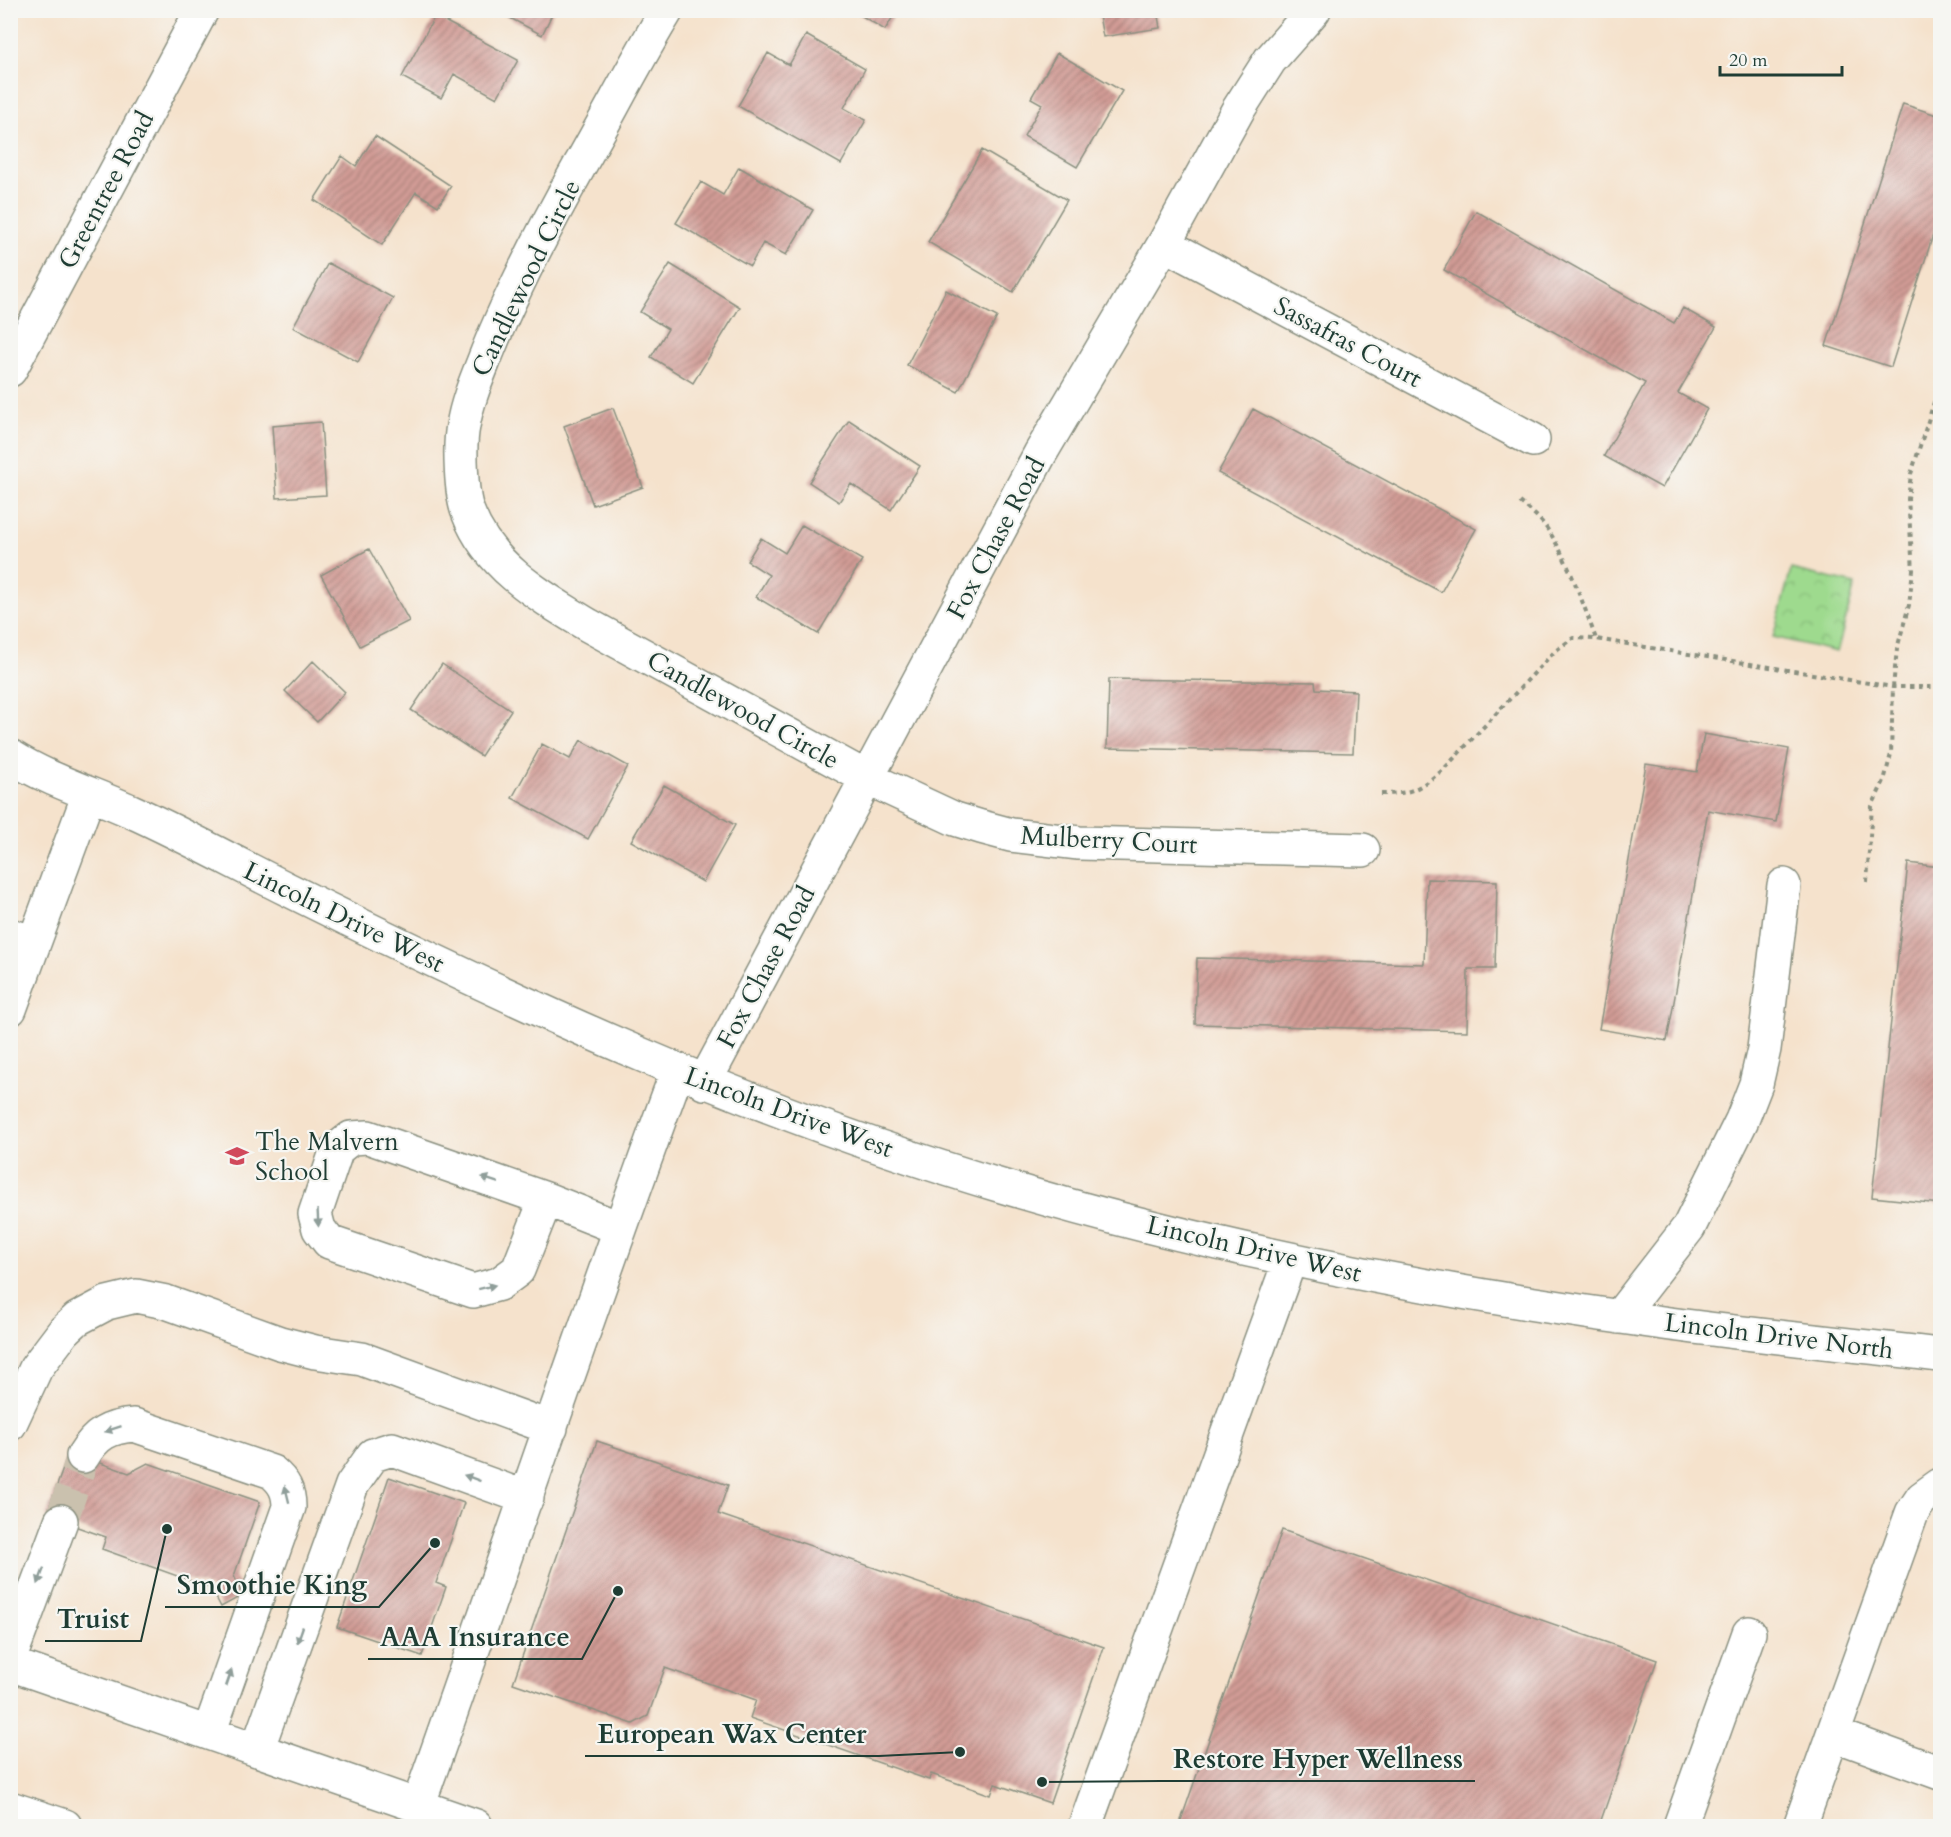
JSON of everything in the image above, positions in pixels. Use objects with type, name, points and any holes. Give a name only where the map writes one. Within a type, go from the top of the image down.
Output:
[{"type":"main road","name":"Greentree Road","points":[[10,370],[202,10]]},
{"type":"main road","name":"Candlewood Circle","points":[[667,10],[539,239],[474,384],[462,427],[462,471],[467,510],[482,543],[512,573],[546,599],[588,626],[867,778]]},
{"type":"main road","name":"Fox Chase Road","points":[[418,1806],[619,1228],[691,1077],[867,778],[1040,454],[1164,244],[1238,110],[1270,60],[1314,10]]},
{"type":"main road","name":"Sassafras Court","points":[[1164,244],[1533,440]]},
{"type":"main road","name":"Lincoln Drive West","points":[[10,756],[34,771],[133,812],[490,988],[691,1077],[793,1117],[1004,1187],[1290,1260],[1618,1317]]},
{"type":"main road","name":"Mulberry Court","points":[[867,778],[955,819],[1011,835],[1044,840],[1115,845],[1363,850]]},
{"type":"main road","points":[[10,1009],[22,939],[89,794]]},
{"type":"main road","points":[[1618,1317],[1689,1227],[1742,1120],[1756,1084],[1764,1049],[1784,885]]},
{"type":"main road","points":[[546,1199],[518,1270],[499,1284],[473,1291],[329,1242],[319,1228],[315,1214],[337,1149],[351,1138],[368,1137],[546,1199],[619,1228]]},
{"type":"main road","points":[[1085,1827],[1290,1260]]},
{"type":"main road","points":[[10,1424],[36,1368],[64,1331],[77,1320],[107,1303],[136,1296],[166,1302],[280,1343],[315,1352],[362,1359],[551,1428]]},
{"type":"main road","name":"Lincoln Drive North","points":[[1618,1317],[1762,1336],[1941,1354]]},
{"type":"main road","points":[[83,1456],[91,1443],[104,1433],[118,1426],[134,1425],[272,1472],[281,1479],[286,1487],[289,1507],[209,1733]]},
{"type":"main road","points":[[258,1750],[352,1485],[373,1455],[392,1449],[527,1498]]},
{"type":"main road","points":[[1800,1827],[1912,1513],[1922,1498],[1941,1485]]},
{"type":"main road","points":[[10,1658],[61,1521]]},
{"type":"main road","points":[[1680,1827],[1749,1633]]},
{"type":"main road","points":[[10,1664],[476,1827]]},
{"type":"main road","points":[[1833,1734],[1941,1773]]},
{"type":"main road","points":[[10,1808],[65,1827]]},
{"type":"path","points":[[1867,882],[1872,806],[1884,781],[1891,754],[1893,687],[1897,649],[1909,605],[1913,570],[1908,499],[1911,474],[1937,393]]},
{"type":"path","points":[[1520,502],[1542,522],[1555,543],[1581,598],[1596,639]]},
{"type":"path","points":[[1381,794],[1404,794],[1423,785],[1443,770],[1555,651],[1573,638],[1596,639],[1893,687],[1941,687]]},
{"type":"green space","points":[[1791,569],[1855,584],[1837,652],[1773,637]]},
{"type":"building","points":[[495,10],[554,10],[542,35]]},
{"type":"building","points":[[852,10],[897,10],[885,30]]},
{"type":"building","points":[[1098,10],[1157,10],[1160,28],[1103,37]]},
{"type":"building","points":[[435,16],[518,60],[497,98],[454,74],[441,98],[402,77]]},
{"type":"building","points":[[806,35],[865,69],[844,108],[866,120],[841,164],[738,106],[768,53],[789,65]]},
{"type":"building","points":[[1057,53],[1122,91],[1077,167],[1024,136],[1042,104],[1031,98]]},
{"type":"building","points":[[1903,104],[1940,116],[1940,213],[1891,367],[1826,346]]},
{"type":"building","points":[[375,136],[451,186],[438,206],[416,192],[382,245],[314,200],[342,156],[356,166]]},
{"type":"building","points":[[982,150],[1067,200],[1013,292],[928,242]]},
{"type":"building","points":[[739,167],[813,210],[786,255],[763,243],[750,266],[676,223],[701,182],[723,195]]},
{"type":"building","points":[[1476,211],[1674,323],[1683,308],[1716,327],[1678,393],[1707,409],[1662,488],[1604,456],[1645,383],[1444,270]]},
{"type":"building","points":[[328,263],[393,298],[358,362],[293,327]]},
{"type":"building","points":[[670,264],[740,307],[693,383],[651,357],[668,329],[640,312]]},
{"type":"building","points":[[946,290],[997,317],[958,392],[907,365]]},
{"type":"building","points":[[613,408],[643,487],[593,505],[564,426]]},
{"type":"building","points":[[1253,409],[1476,529],[1441,592],[1218,473]]},
{"type":"building","points":[[849,420],[920,466],[891,510],[851,484],[839,502],[809,482]]},
{"type":"building","points":[[321,422],[326,495],[277,498],[272,426]]},
{"type":"building","points":[[802,525],[862,560],[818,634],[756,597],[769,575],[747,561],[761,538],[785,553]]},
{"type":"building","points":[[369,549],[409,621],[360,646],[321,575]]},
{"type":"building","points":[[313,661],[345,692],[317,722],[285,691]]},
{"type":"building","points":[[442,664],[511,710],[481,756],[411,710]]},
{"type":"building","points":[[1109,679],[1315,682],[1316,689],[1356,691],[1353,753],[1107,748]]},
{"type":"building","points":[[1704,734],[1789,749],[1776,822],[1708,810],[1667,1041],[1599,1029],[1646,764],[1697,772]]},
{"type":"building","points":[[581,740],[628,766],[588,839],[512,798],[542,744],[570,759]]},
{"type":"building","points":[[664,785],[735,825],[703,882],[631,841]]},
{"type":"building","points":[[1908,863],[1940,867],[1940,1204],[1872,1197]]},
{"type":"building","points":[[1427,879],[1497,881],[1495,969],[1468,969],[1467,1031],[1195,1024],[1197,958],[1424,964]]},
{"type":"building","points":[[597,1441],[728,1485],[718,1514],[1104,1647],[1050,1803],[995,1784],[991,1795],[931,1774],[929,1780],[750,1718],[756,1700],[665,1668],[648,1716],[633,1724],[513,1683]]},
{"type":"building","points":[[69,1452],[129,1473],[148,1463],[260,1502],[234,1576],[243,1595],[221,1607],[211,1588],[102,1549],[106,1537],[46,1516]]},
{"type":"building","points":[[389,1477],[464,1503],[436,1583],[446,1587],[422,1656],[337,1627]]},
{"type":"building","points":[[1282,1530],[1657,1660],[1599,1826],[1179,1826]]},
{"type":"tunnel","points":[[61,1521],[83,1456]]},
{"type":"place","name":"The Malvern School","points":[[237,1156]]},
{"type":"place","name":"Truist","points":[[167,1529]]},
{"type":"place","name":"Smoothie King","points":[[435,1543]]},
{"type":"place","name":"AAA Insurance","points":[[618,1591]]},
{"type":"place","name":"European Wax Center","points":[[960,1752]]},
{"type":"place","name":"Restore Hyper Wellness","points":[[1042,1782]]}]
